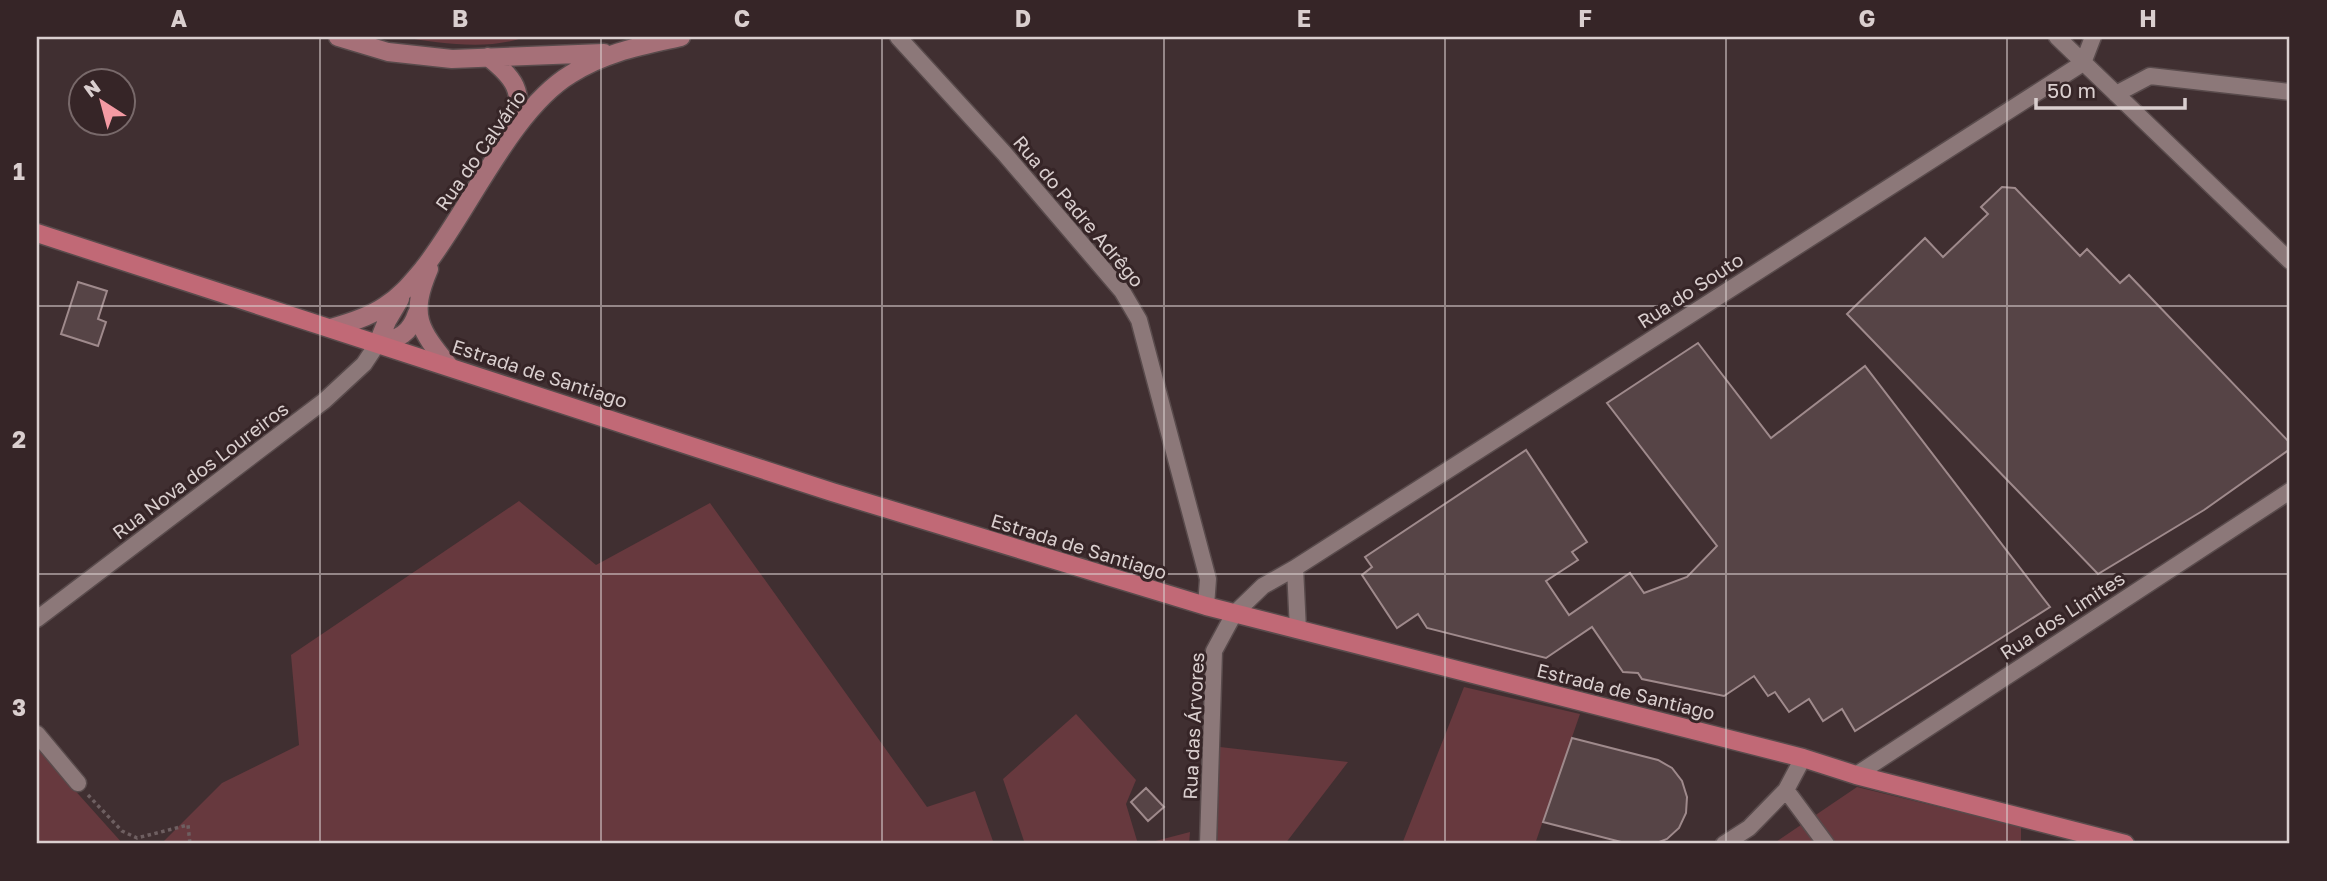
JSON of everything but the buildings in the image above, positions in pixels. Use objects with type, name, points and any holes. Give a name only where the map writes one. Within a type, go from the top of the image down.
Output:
[{"type":"main road","points":[[338,37],[388,52],[452,59],[611,53]]},
{"type":"main road","name":"Rua do Calvário","points":[[378,343],[404,292],[437,251],[516,128],[539,100],[568,75],[611,53],[681,37]]},
{"type":"main road","points":[[488,57],[506,71],[517,87],[521,104],[516,128]]},
{"type":"main road","name":"Estrada de Santiago","points":[[37,233],[832,492],[1206,606],[1803,758],[1856,775],[2125,844]]},
{"type":"main road","name":"Rua do Calvário","points":[[378,343],[398,339],[407,333],[417,313],[422,286],[437,251]]},
{"type":"main road","name":"Rua do Calvário","points":[[331,328],[372,313],[404,292]]},
{"type":"main road","points":[[417,313],[427,339],[449,366]]},
{"type":"street","name":"Rua do Padre Adrêgo","points":[[898,37],[986,133],[1122,291],[1139,320],[1208,579],[1206,606]]},
{"type":"street","points":[[2057,37],[2290,261]]},
{"type":"street","points":[[2083,63],[2093,37]]},
{"type":"street","name":"Rua do Souto","points":[[1234,614],[1263,586],[2083,63]]},
{"type":"street","points":[[2116,94],[2150,76],[2290,92]]},
{"type":"street","name":"Rua Nova dos Loureiros","points":[[37,620],[324,401],[364,364],[378,343]]},
{"type":"street","name":"Rua dos Limites","points":[[1856,775],[2290,491]]},
{"type":"street","points":[[1295,568],[1298,631]]},
{"type":"street","name":"Rua das Árvores","points":[[1208,844],[1214,650],[1234,614]]},
{"type":"street","points":[[37,734],[78,783]]},
{"type":"street","points":[[1724,844],[1749,828],[1786,790],[1803,758]]},
{"type":"street","points":[[1786,790],[1826,844]]},
{"type":"path","points":[[78,783],[122,831],[137,838],[188,825],[190,844]]},
{"type":"shaded area","points":[[401,37],[525,37],[479,45]]},
{"type":"shaded area","points":[[519,501],[596,565],[710,503],[927,807],[975,791],[994,844],[161,844],[222,783],[299,745],[291,655]]},
{"type":"shaded area","points":[[1464,687],[1580,714],[1535,844],[1402,844]]},
{"type":"shaded area","points":[[1076,714],[1136,780],[1126,804],[1138,844],[1025,844],[1003,779]]},
{"type":"shaded area","points":[[1220,747],[1348,762],[1285,844],[1217,844]]},
{"type":"shaded area","points":[[37,748],[123,844],[37,844]]},
{"type":"shaded area","points":[[1857,787],[2021,827],[2021,844],[1773,844]]},
{"type":"shaded area","points":[[1190,832],[1189,844],[1144,844]]}]
